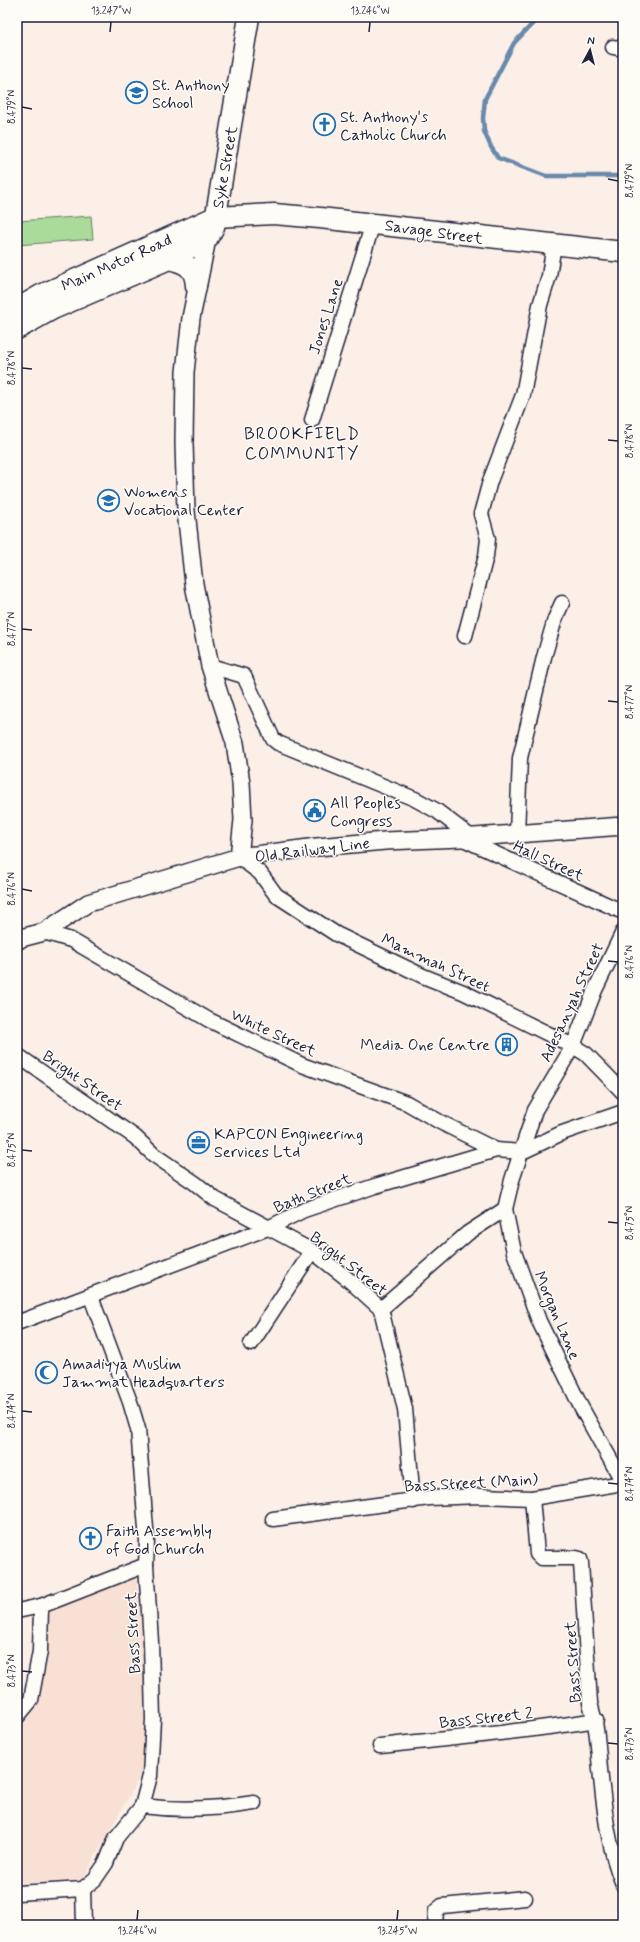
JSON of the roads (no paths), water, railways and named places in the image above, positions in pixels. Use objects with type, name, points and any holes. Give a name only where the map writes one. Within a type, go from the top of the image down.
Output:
[{"type":"main road","name":"Syke Street","points":[[244,215],[215,217],[249,17]]},
{"type":"main road","name":"Savage Street","points":[[244,215],[274,214],[373,223],[501,240],[554,244],[623,252]]},
{"type":"main road","points":[[207,239],[214,228],[215,217]]},
{"type":"main road","name":"Main Motor Road","points":[[17,309],[41,295],[215,217]]},
{"type":"main road","name":"Main Motor Road","points":[[17,329],[52,309],[169,259],[207,239]]},
{"type":"main road","points":[[169,259],[180,262],[189,267],[196,274],[196,286]]},
{"type":"street","name":"Jones Lane","points":[[312,420],[373,223]]},
{"type":"street","points":[[207,239],[196,286],[185,372],[184,443],[186,496],[194,584],[210,666],[235,743],[241,783],[244,820],[239,857]]},
{"type":"street","points":[[465,636],[486,556],[488,539],[481,514],[490,480],[524,395],[540,305],[548,276],[554,244]]},
{"type":"street","points":[[517,834],[520,758],[544,657],[555,619],[562,603]]},
{"type":"street","name":"Hall Street","points":[[210,666],[244,676],[274,739],[278,743],[415,799],[437,811],[466,838],[623,912]]},
{"type":"street","name":"Old Railway Line","points":[[18,937],[44,932],[88,903],[239,857],[317,846],[385,841],[466,838],[623,826]]},
{"type":"street","name":"Mammah Street","points":[[239,857],[260,873],[276,895],[336,934],[423,976],[463,992],[573,1046],[586,1054],[623,1092]]},
{"type":"street","name":"White Street","points":[[44,932],[71,940],[209,1020],[302,1065],[407,1103],[440,1122],[496,1150]]},
{"type":"street","name":"Adesanyah Street","points":[[522,1152],[535,1110],[573,1046],[595,990],[623,932]]},
{"type":"street","name":"Bright Street","points":[[17,1055],[135,1137],[154,1155],[195,1183],[215,1199],[312,1252],[349,1280],[381,1309],[405,1409],[413,1501]]},
{"type":"street","name":"Bath Street","points":[[18,1322],[91,1296],[268,1228],[304,1210],[375,1186],[496,1150],[522,1152],[562,1133],[623,1112]]},
{"type":"street","name":"Morgan Lane","points":[[522,1152],[512,1180],[505,1209],[514,1252],[539,1321],[581,1407],[623,1483]]},
{"type":"street","points":[[381,1309],[468,1233],[505,1209]]},
{"type":"street","points":[[251,1344],[312,1252]]},
{"type":"street","name":"Bass Street","points":[[83,1889],[95,1879],[106,1863],[116,1838],[142,1806],[150,1776],[153,1719],[151,1642],[146,1565],[147,1541],[138,1429],[130,1402],[91,1296]]},
{"type":"street","name":"Bass Street (Main)","points":[[273,1520],[413,1501],[480,1496],[532,1498],[623,1483]]},
{"type":"street","name":"Bass Street","points":[[532,1498],[537,1554],[541,1558],[576,1558],[580,1559],[581,1563],[584,1590],[590,1703],[596,1720],[600,1771],[612,1852],[623,1884]]},
{"type":"street","points":[[17,1611],[41,1606],[146,1565]]},
{"type":"street","points":[[17,1717],[31,1700],[40,1651],[41,1606]]},
{"type":"street","name":"Bass Street 2","points":[[380,1746],[503,1731],[549,1728],[596,1720]]},
{"type":"street","points":[[142,1806],[164,1809],[222,1808],[254,1803]]},
{"type":"street","points":[[17,1893],[83,1889],[84,1925]]},
{"type":"street","points":[[435,1925],[436,1911],[442,1906],[525,1898]]},
{"type":"waterway","points":[[539,17],[514,43],[485,99],[483,118],[484,131],[491,147],[498,158],[546,176],[623,176]]},
{"type":"place","name":"St. Anthony School","points":[[137,93]]},
{"type":"place","name":"St. Anthony's Catholic Church","points":[[324,125]]},
{"type":"place","name":"Womens Vocational Center","points":[[108,500]]},
{"type":"place","name":"All Peoples Congress","points":[[315,811]]},
{"type":"place","name":"Media One Centre","points":[[506,1044]]},
{"type":"place","name":"KAPCON Engineering Services Ltd","points":[[199,1142]]},
{"type":"place","name":"Amadiyya Muslim Jammat Headquarters","points":[[46,1372]]},
{"type":"place","name":"Faith Assembly of God Church","points":[[90,1539]]},
{"type":"district","name":"BROOKFIELD COMMUNITY","points":[[302,443]]}]
